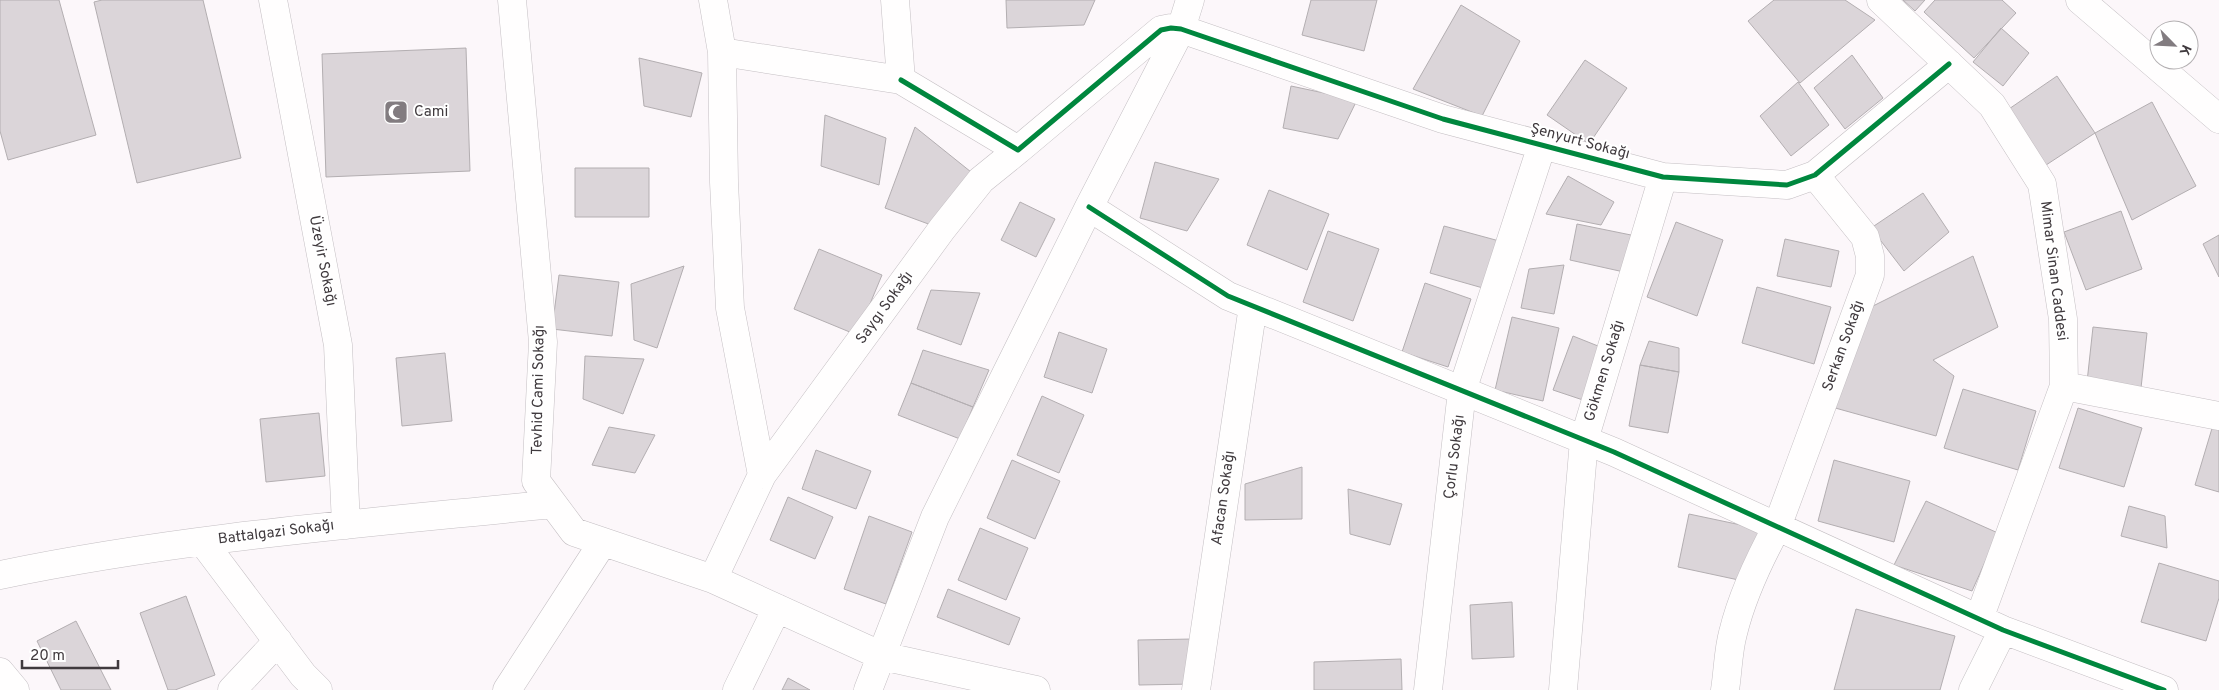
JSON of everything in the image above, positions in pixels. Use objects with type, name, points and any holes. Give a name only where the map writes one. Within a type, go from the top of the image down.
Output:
[{"type":"street","name":"Üzeyir Sokağı","points":[[273,0],[338,345],[346,525]]},
{"type":"street","name":"Tevhid Cami Sokağı","points":[[512,0],[543,342],[536,481],[574,532],[713,579],[882,656]]},
{"type":"street","points":[[713,0],[722,52],[724,182],[730,308],[762,476]]},
{"type":"street","points":[[895,0],[901,80]]},
{"type":"street","points":[[868,690],[936,516],[1088,207],[1181,28],[1190,0]]},
{"type":"street","name":"Mimar Sinan Caddesi","points":[[1881,0],[1992,105],[2042,184],[2063,319],[2064,386],[1979,619]]},
{"type":"street","points":[[2080,0],[2219,119]]},
{"type":"street","name":"Şenyurt Sokağı","points":[[1181,28],[1443,119],[1663,177],[1787,185],[1815,175],[1949,64]]},
{"type":"street","name":"Saygı Sokağı","points":[[713,579],[762,476],[942,229],[981,180],[1161,30],[1181,28]]},
{"type":"street","points":[[722,52],[901,80],[1018,150]]},
{"type":"street","name":"Çorlu Sokağı","points":[[1428,690],[1462,391],[1542,145]]},
{"type":"street","name":"Serkan Sokağı","points":[[1725,690],[1732,634],[1741,605],[1777,527],[1870,275],[1870,256],[1865,237],[1815,175]]},
{"type":"street","name":"Gökmen Sokağı","points":[[1563,690],[1584,440],[1663,177]]},
{"type":"street","points":[[1088,207],[1228,296],[1584,440],[2003,630],[2164,690]]},
{"type":"street","name":"Afacan Sokağı","points":[[1196,690],[1253,306]]},
{"type":"street","points":[[2064,386],[2219,416]]},
{"type":"street","name":"Battalgazi Sokağı","points":[[0,575],[83,558],[203,542],[553,504]]},
{"type":"street","points":[[203,542],[303,675],[318,690]]},
{"type":"street","points":[[507,690],[603,542]]},
{"type":"street","points":[[737,690],[777,608]]},
{"type":"street","points":[[1973,690],[2003,630]]},
{"type":"street","points":[[232,690],[278,641]]},
{"type":"street","points":[[882,656],[1036,690]]},
{"type":"street","points":[[0,672],[15,690]]},
{"type":"building","points":[[0,0],[59,0],[96,135],[8,160],[0,131]]},
{"type":"building","points":[[102,0],[203,0],[241,158],[137,183],[94,2]]},
{"type":"building","points":[[1006,0],[1095,0],[1084,25],[1007,28]]},
{"type":"building","points":[[1311,0],[1377,0],[1364,51],[1302,35]]},
{"type":"building","points":[[1774,0],[1845,0],[1875,20],[1800,83],[1748,21]]},
{"type":"building","points":[[1903,0],[1925,0],[1915,11]]},
{"type":"building","points":[[1935,0],[2002,0],[2016,13],[1974,58],[1924,12]]},
{"type":"building","points":[[1461,5],[1520,41],[1482,116],[1413,89]]},
{"type":"building","points":[[2001,28],[2029,53],[2003,86],[1973,62]]},
{"type":"building","name":"Cami","points":[[466,48],[470,171],[326,177],[322,54]]},
{"type":"building","points":[[1852,55],[1883,98],[1845,129],[1814,88]]},
{"type":"building","points":[[639,58],[702,73],[691,117],[644,106]]},
{"type":"building","points":[[1585,60],[1627,88],[1589,144],[1547,115]]},
{"type":"building","points":[[2057,76],[2095,133],[2043,167],[2006,111]]},
{"type":"building","points":[[1798,82],[1829,125],[1791,156],[1760,116]]},
{"type":"building","points":[[1291,86],[1357,100],[1338,139],[1283,128]]},
{"type":"building","points":[[2152,102],[2196,186],[2132,220],[2095,133]]},
{"type":"building","points":[[825,115],[886,138],[879,185],[821,166]]},
{"type":"building","points":[[915,127],[981,180],[942,229],[885,208]]},
{"type":"building","points":[[1155,162],[1219,179],[1187,231],[1140,218]]},
{"type":"building","points":[[575,168],[649,168],[649,217],[575,217]]},
{"type":"building","points":[[1568,176],[1614,202],[1601,225],[1546,214]]},
{"type":"building","points":[[1269,190],[1329,214],[1307,270],[1247,245]]},
{"type":"building","points":[[1923,193],[1949,232],[1904,271],[1871,228]]},
{"type":"building","points":[[1020,202],[1055,219],[1036,257],[1001,240]]},
{"type":"building","points":[[2121,211],[2142,269],[2086,290],[2064,232]]},
{"type":"building","points":[[1676,222],[1723,240],[1697,316],[1647,297]]},
{"type":"building","points":[[1577,224],[1631,235],[1624,272],[1570,260]]},
{"type":"building","points":[[1444,226],[1503,242],[1490,290],[1430,273]]},
{"type":"building","points":[[1328,231],[1379,249],[1353,321],[1303,302]]},
{"type":"building","points":[[2219,235],[2219,277],[2203,244]]},
{"type":"building","points":[[1785,239],[1839,251],[1831,287],[1777,276]]},
{"type":"building","points":[[819,249],[882,275],[857,335],[794,309]]},
{"type":"building","points":[[1973,256],[1998,327],[1933,360],[1954,376],[1936,436],[1828,406],[1873,306]]},
{"type":"building","points":[[1564,265],[1554,314],[1521,308],[1529,269]]},
{"type":"building","points":[[684,266],[657,348],[634,340],[631,284]]},
{"type":"building","points":[[559,275],[619,282],[612,336],[552,329]]},
{"type":"building","points":[[1425,283],[1471,299],[1448,367],[1402,352]]},
{"type":"building","points":[[1757,287],[1831,307],[1814,364],[1742,343]]},
{"type":"building","points":[[931,290],[980,293],[961,345],[917,329]]},
{"type":"building","points":[[1512,317],[1559,328],[1543,401],[1495,390]]},
{"type":"building","points":[[2093,327],[2147,333],[2141,388],[2087,382]]},
{"type":"building","points":[[1059,332],[1107,349],[1092,393],[1044,377]]},
{"type":"building","points":[[1573,336],[1608,350],[1589,402],[1553,390]]},
{"type":"building","points":[[1649,341],[1679,348],[1679,372],[1640,365]]},
{"type":"building","points":[[923,350],[989,370],[973,407],[911,383]]},
{"type":"building","points":[[445,353],[452,421],[402,426],[396,358]]},
{"type":"building","points":[[585,356],[644,359],[623,414],[583,399]]},
{"type":"building","points":[[1640,365],[1679,372],[1668,433],[1629,426]]},
{"type":"building","points":[[911,383],[973,407],[960,439],[898,415]]},
{"type":"building","points":[[1963,389],[2036,411],[2018,470],[1944,448]]},
{"type":"building","points":[[1042,396],[1084,415],[1059,473],[1017,455]]},
{"type":"building","points":[[2078,408],[2142,428],[2124,487],[2059,468]]},
{"type":"building","points":[[319,413],[325,476],[266,482],[260,419]]},
{"type":"building","points":[[2213,425],[2219,427],[2219,492],[2195,485]]},
{"type":"building","points":[[609,427],[655,435],[635,473],[592,465]]},
{"type":"building","points":[[816,450],[871,471],[856,509],[802,489]]},
{"type":"building","points":[[1012,460],[1060,481],[1035,539],[987,518]]},
{"type":"building","points":[[1834,460],[1910,481],[1894,542],[1818,521]]},
{"type":"building","points":[[1302,467],[1302,519],[1245,520],[1245,484]]},
{"type":"building","points":[[1348,489],[1402,504],[1390,545],[1350,534]]},
{"type":"building","points":[[788,497],[833,517],[815,559],[770,540]]},
{"type":"building","points":[[1926,501],[1998,533],[1972,591],[1894,565]]},
{"type":"building","points":[[2129,506],[2165,516],[2167,548],[2121,536]]},
{"type":"building","points":[[1689,514],[1760,529],[1748,582],[1678,567]]},
{"type":"building","points":[[869,516],[912,532],[886,604],[844,589]]},
{"type":"building","points":[[980,528],[1028,548],[1006,600],[958,580]]},
{"type":"building","points":[[2159,563],[2219,581],[2219,598],[2206,641],[2141,622]]},
{"type":"building","points":[[948,589],[1020,618],[1009,645],[937,617]]},
{"type":"building","points":[[186,596],[215,675],[175,690],[168,690],[140,613]]},
{"type":"building","points":[[1512,602],[1514,657],[1472,659],[1470,605]]},
{"type":"building","points":[[1856,609],[1955,636],[1940,690],[1834,690]]},
{"type":"building","points":[[76,621],[111,690],[61,690],[37,641]]},
{"type":"building","points":[[1193,639],[1193,684],[1139,685],[1138,640]]},
{"type":"building","points":[[1401,659],[1402,690],[1314,690],[1314,662]]},
{"type":"building","points":[[788,678],[810,690],[782,690]]},
{"type":"cycle path","points":[[901,80],[1018,150],[1161,30],[1181,29],[1443,119],[1663,177],[1787,185],[1815,175],[1949,64]]},
{"type":"cycle path","points":[[1089,207],[1228,296],[1614,452],[2003,630],[2164,690]]},
{"type":"place","name":"Cami","points":[[396,112]]}]
